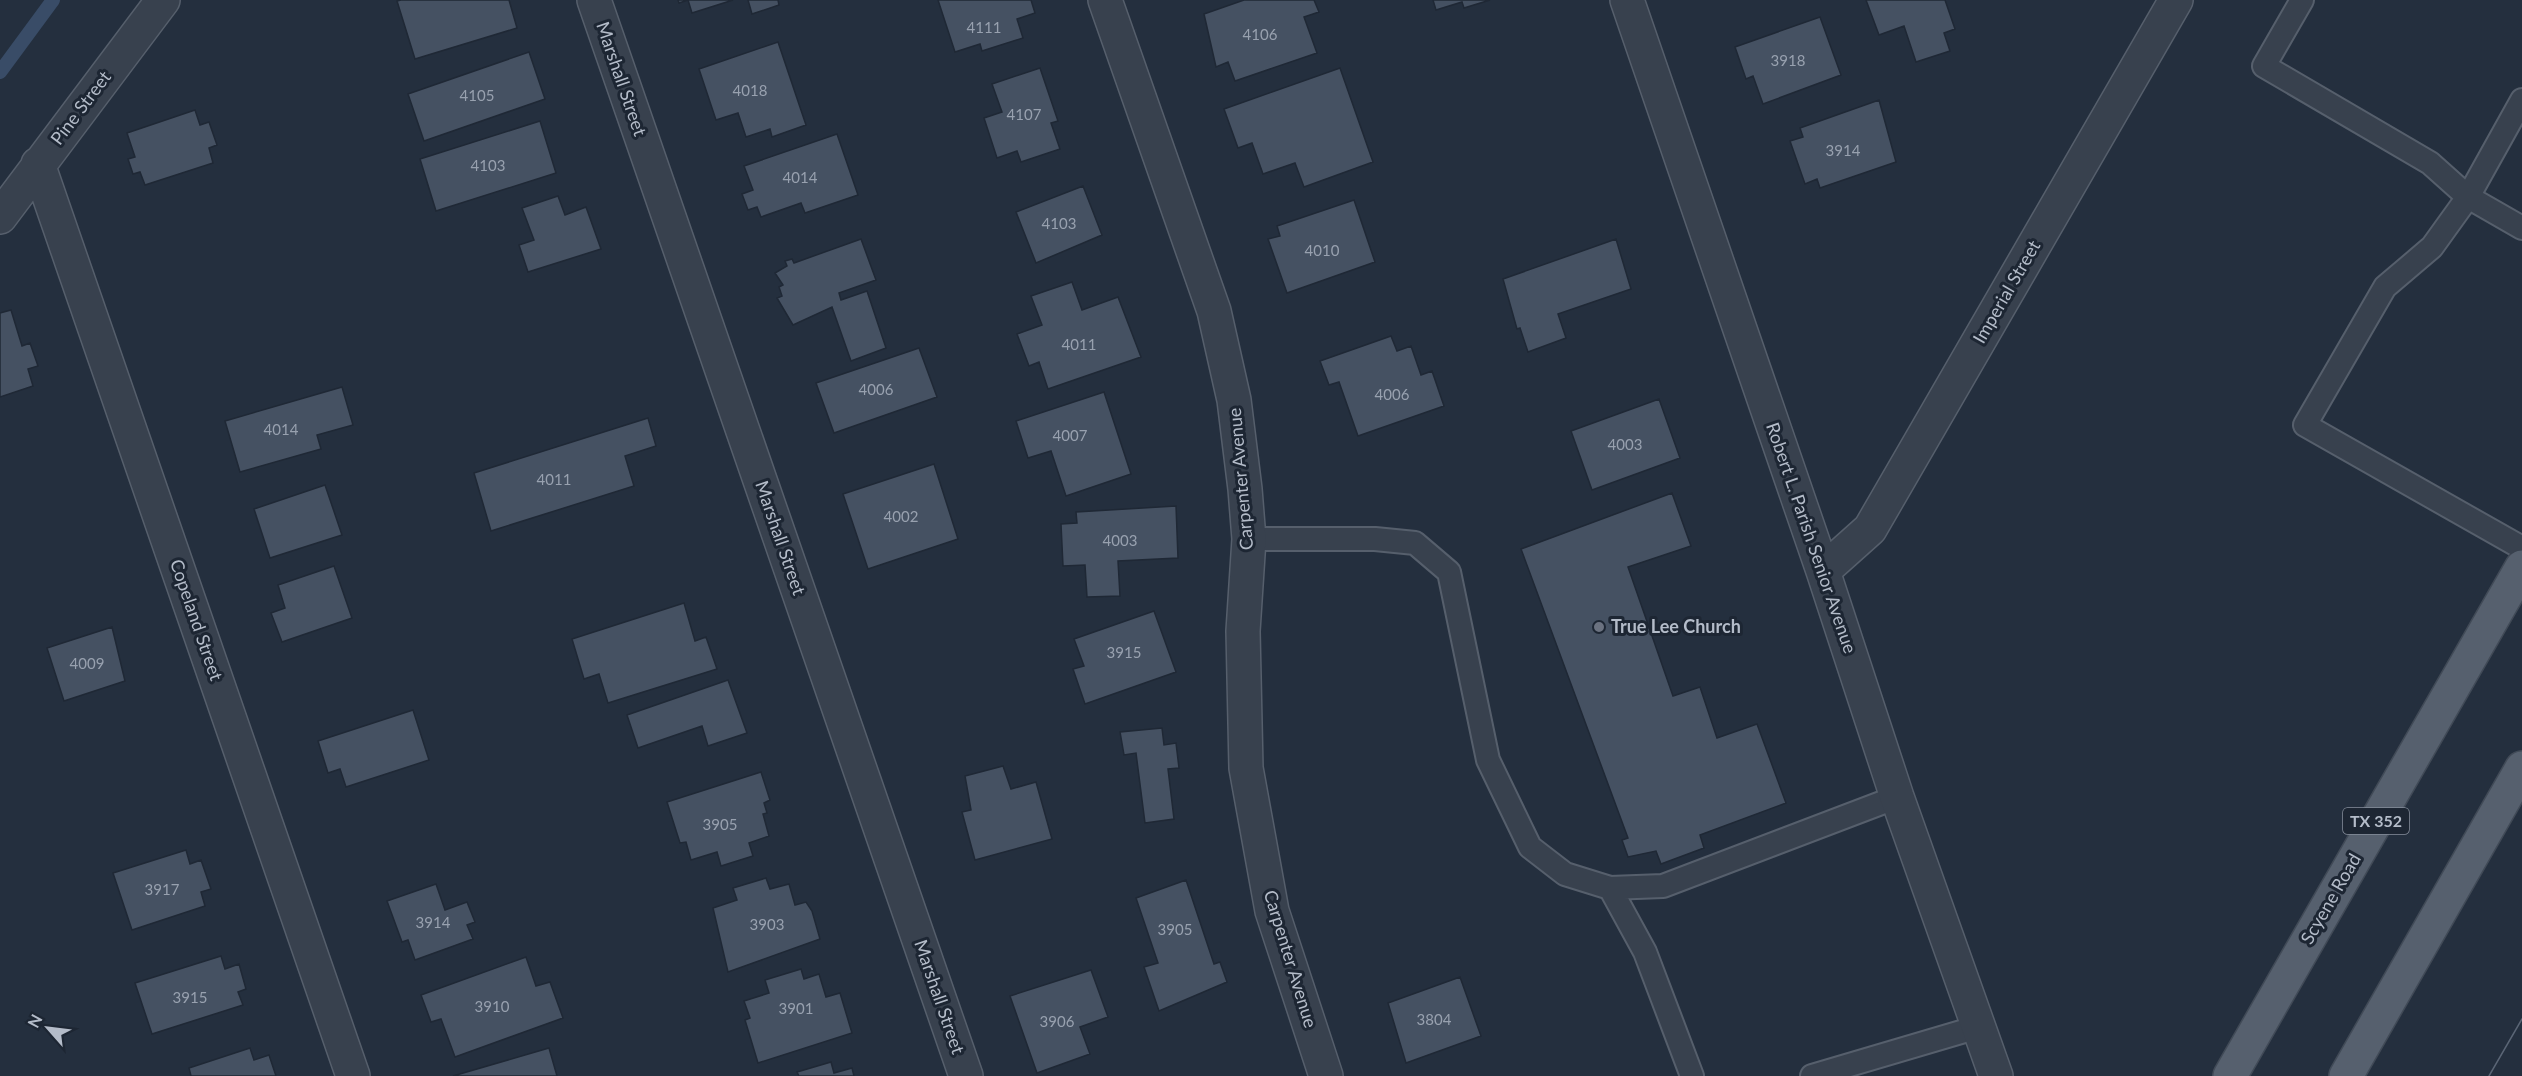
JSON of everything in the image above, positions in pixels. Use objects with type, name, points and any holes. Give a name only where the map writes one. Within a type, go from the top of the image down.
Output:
[{"type":"main road","name":"Scyene Road","points":[[2230,1076],[2522,567]]},
{"type":"main road","points":[[2346,1076],[2522,768]]},
{"type":"street","name":"Pine Street","points":[[0,217],[163,0]]},
{"type":"street","name":"Marshall Street","points":[[594,0],[966,1076]]},
{"type":"street","name":"Carpenter Avenue","points":[[1105,0],[1214,311],[1234,400],[1249,539],[1243,631],[1245,768],[1272,911],[1326,1076]]},
{"type":"street","name":"Robert L. Parish Senior Avenue","points":[[1627,0],[1823,571],[1897,797],[1996,1076]]},
{"type":"street","name":"Imperial Street","points":[[1823,571],[1870,529],[2176,0]]},
{"type":"street","name":"Copeland Street","points":[[38,164],[353,1076]]},
{"type":"lane","points":[[2302,0],[2264,66],[2430,163],[2468,197],[2522,228]]},
{"type":"lane","points":[[2522,100],[2468,197],[2432,247],[2385,287],[2306,425],[2522,548]]},
{"type":"lane","points":[[1249,539],[1375,539],[1415,543],[1449,572],[1488,760],[1530,847],[1565,874],[1610,888],[1663,886],[1897,797]]},
{"type":"lane","points":[[1610,888],[1645,952],[1692,1076]]},
{"type":"lane","points":[[1812,1076],[1978,1027]]},
{"type":"building","points":[[509,0],[517,28],[415,59],[397,1]]},
{"type":"building","points":[[688,0],[733,0],[692,13]]},
{"type":"building","points":[[748,0],[778,0],[779,5],[752,14]]},
{"type":"building","points":[[938,0],[1031,0],[1035,13],[1017,19],[1023,38],[982,51],[980,44],[955,52]]},
{"type":"building","points":[[1244,0],[1314,0],[1319,12],[1304,17],[1317,53],[1235,81],[1228,62],[1216,67],[1204,14]]},
{"type":"building","points":[[1433,0],[1490,0],[1464,8],[1462,2],[1436,10]]},
{"type":"building","points":[[1866,0],[1945,0],[1955,29],[1944,33],[1950,51],[1916,62],[1904,26],[1879,35]]},
{"type":"building","points":[[1820,17],[1841,75],[1763,104],[1753,76],[1746,79],[1735,47]]},
{"type":"building","points":[[778,42],[806,125],[772,137],[770,129],[746,137],[738,113],[716,120],[699,69]]},
{"type":"building","points":[[529,52],[545,99],[424,141],[408,94]]},
{"type":"building","points":[[1040,68],[1058,121],[1051,123],[1060,149],[1021,162],[1017,151],[997,158],[984,118],[1002,112],[992,84]]},
{"type":"building","points":[[1340,68],[1373,162],[1304,187],[1295,163],[1263,174],[1252,143],[1238,148],[1224,109]]},
{"type":"building","points":[[1879,100],[1896,162],[1820,188],[1817,179],[1805,184],[1790,141],[1803,137],[1800,128]]},
{"type":"building","points":[[195,110],[200,125],[209,122],[217,145],[209,148],[213,163],[145,185],[140,172],[133,174],[128,159],[135,157],[127,133]]},
{"type":"building","points":[[540,121],[556,173],[436,211],[420,159]]},
{"type":"building","points":[[837,134],[858,195],[805,213],[801,203],[761,217],[757,207],[748,210],[742,194],[753,190],[744,166]]},
{"type":"building","points":[[1083,186],[1102,235],[1036,263],[1016,212]]},
{"type":"building","points":[[558,196],[565,215],[586,207],[601,249],[528,272],[519,245],[534,240],[522,208]]},
{"type":"building","points":[[1354,200],[1375,262],[1287,293],[1268,239],[1280,236],[1277,226]]},
{"type":"building","points":[[861,239],[876,280],[839,293],[841,300],[867,291],[886,348],[851,361],[832,307],[793,325],[777,298],[782,296],[779,287],[783,285],[775,273],[787,266],[785,261],[792,259],[794,263]]},
{"type":"building","points":[[1616,239],[1631,289],[1558,314],[1566,338],[1528,352],[1520,328],[1517,329],[1503,279]]},
{"type":"building","points":[[1072,282],[1082,310],[1118,297],[1141,357],[1048,389],[1039,362],[1029,366],[1017,334],[1042,325],[1031,296]]},
{"type":"building","points":[[11,310],[22,346],[30,343],[38,366],[28,369],[33,386],[0,397],[0,313]]},
{"type":"building","points":[[1391,336],[1397,351],[1411,346],[1421,375],[1432,371],[1444,406],[1358,436],[1339,382],[1329,385],[1320,361]]},
{"type":"building","points":[[919,348],[937,397],[834,433],[816,383]]},
{"type":"building","points":[[342,387],[353,425],[317,435],[321,449],[240,472],[225,421]]},
{"type":"building","points":[[1104,392],[1131,474],[1066,496],[1051,451],[1028,458],[1016,421]]},
{"type":"building","points":[[1659,399],[1680,458],[1592,490],[1571,431]]},
{"type":"building","points":[[648,418],[656,446],[625,456],[634,486],[491,531],[474,473]]},
{"type":"building","points":[[934,464],[958,539],[868,569],[843,494]]},
{"type":"building","points":[[325,485],[342,535],[270,558],[254,509]]},
{"type":"building","name":"True Lee Church","points":[[1672,493],[1691,546],[1628,567],[1673,696],[1700,687],[1717,738],[1757,724],[1786,803],[1700,835],[1704,848],[1661,864],[1656,851],[1628,857],[1622,840],[1628,838],[1521,549]]},
{"type":"building","points":[[1176,506],[1178,558],[1118,561],[1120,596],[1087,597],[1085,565],[1063,566],[1061,524],[1077,523],[1076,512]]},
{"type":"building","points":[[334,566],[352,618],[282,642],[271,613],[285,608],[278,585]]},
{"type":"building","points":[[684,603],[695,641],[706,637],[717,669],[608,703],[599,674],[584,679],[572,639]]},
{"type":"building","points":[[1154,611],[1176,672],[1085,704],[1073,669],[1084,666],[1074,639]]},
{"type":"building","points":[[112,627],[125,681],[64,701],[47,648]]},
{"type":"building","points":[[728,680],[747,733],[708,746],[702,726],[638,748],[627,715]]},
{"type":"building","points":[[413,710],[429,760],[346,787],[340,769],[328,773],[318,741]]},
{"type":"building","points":[[1162,728],[1164,745],[1176,743],[1179,768],[1168,769],[1174,819],[1145,823],[1136,753],[1124,755],[1120,732]]},
{"type":"building","points":[[1003,766],[1011,789],[1036,782],[1052,839],[975,860],[962,812],[971,810],[965,776]]},
{"type":"building","points":[[761,772],[770,800],[764,803],[767,813],[763,814],[769,836],[749,843],[753,856],[721,866],[717,852],[691,860],[686,842],[680,843],[667,802]]},
{"type":"building","points":[[186,850],[190,864],[201,860],[211,889],[201,892],[205,906],[132,930],[113,873]]},
{"type":"building","points":[[766,878],[770,889],[789,884],[795,905],[806,902],[812,911],[820,939],[728,972],[713,908],[737,900],[733,888]]},
{"type":"building","points":[[1186,880],[1214,964],[1220,962],[1227,982],[1159,1011],[1144,967],[1158,963],[1136,898]]},
{"type":"building","points":[[436,884],[445,910],[467,902],[475,922],[467,925],[473,939],[415,960],[408,940],[402,942],[387,901]]},
{"type":"building","points":[[221,956],[225,969],[239,964],[246,989],[238,992],[243,1005],[152,1034],[135,983]]},
{"type":"building","points":[[526,957],[536,986],[550,982],[563,1018],[455,1057],[441,1019],[431,1022],[421,995]]},
{"type":"building","points":[[801,969],[804,979],[819,974],[826,997],[840,993],[852,1033],[758,1063],[745,1020],[750,1018],[744,1001],[769,993],[765,980]]},
{"type":"building","points":[[1091,970],[1108,1017],[1080,1027],[1090,1054],[1037,1073],[1010,996]]},
{"type":"building","points":[[1460,977],[1481,1036],[1406,1063],[1388,1003]]},
{"type":"building","points":[[250,1048],[254,1060],[269,1055],[276,1076],[191,1076],[189,1068]]},
{"type":"building","points":[[549,1048],[557,1076],[453,1076]]},
{"type":"building","points":[[831,1062],[834,1073],[852,1068],[854,1076],[799,1076],[797,1072]]},
{"type":"waterway","points":[[0,72],[53,0]]},
{"type":"tram line","points":[[2489,1076],[2522,1019]]},
{"type":"place","name":"True Lee Church","points":[[1599,627]]}]
